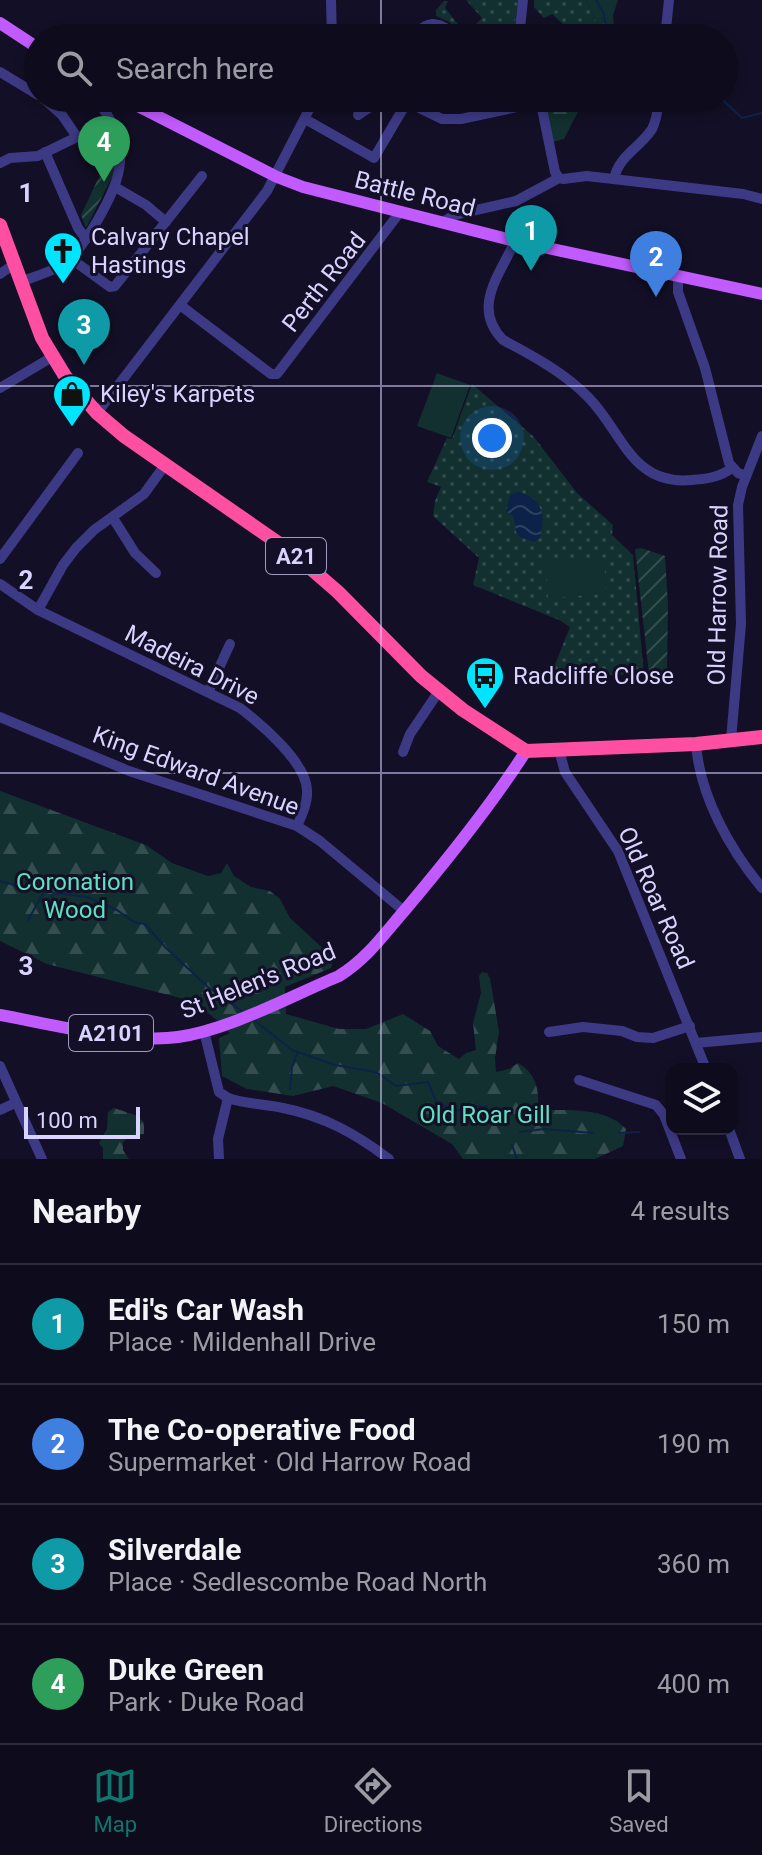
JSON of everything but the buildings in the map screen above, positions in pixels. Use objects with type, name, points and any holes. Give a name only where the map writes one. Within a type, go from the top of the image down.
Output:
[{"type":"highway","name":"A21","points":[[0,225],[13,265],[52,357],[97,413],[165,465],[294,554],[338,592],[439,691],[526,751]]},
{"type":"highway","points":[[526,751],[696,744],[762,737]]},
{"type":"main road","points":[[0,23],[24,39]]},
{"type":"main road","name":"Battle Road","points":[[149,112],[277,177],[339,197],[515,241],[762,294]]},
{"type":"main road","name":"St Helen's Road","points":[[0,1015],[87,1031],[175,1037],[221,1025],[356,966],[468,833],[526,751]]},
{"type":"street","points":[[331,0],[332,24]]},
{"type":"street","points":[[520,24],[523,0]]},
{"type":"street","points":[[666,24],[669,0]]},
{"type":"street","points":[[0,72],[24,86]]},
{"type":"street","points":[[59,112],[77,137]]},
{"type":"street","points":[[20,282],[46,273],[70,258],[86,239],[115,187],[122,161],[116,132],[106,112]]},
{"type":"street","points":[[97,413],[277,177],[308,112]]},
{"type":"street","points":[[358,115],[362,112]]},
{"type":"street","points":[[305,119],[374,158],[401,112]]},
{"type":"street","points":[[428,112],[442,119],[461,119],[490,112]]},
{"type":"street","points":[[542,112],[559,178]]},
{"type":"street","points":[[614,179],[619,164],[651,131],[657,112]]},
{"type":"street","points":[[0,163],[10,158],[29,158],[77,137],[116,132]]},
{"type":"street","points":[[45,152],[78,228],[86,239]]},
{"type":"street","points":[[70,258],[110,287],[115,286],[202,176]]},
{"type":"street","points":[[442,223],[454,215],[516,201],[559,178],[587,176],[762,199]]},
{"type":"street","points":[[115,187],[146,205],[166,222]]},
{"type":"street","name":"Perth Road","points":[[180,305],[271,374],[277,374],[400,212]]},
{"type":"street","points":[[515,241],[488,301],[489,321],[495,332],[503,340],[570,380],[602,413],[636,463],[664,480],[679,482],[716,477],[732,468],[705,368],[678,292],[678,276]]},
{"type":"street","points":[[0,274],[13,265]]},
{"type":"street","points":[[0,388],[52,357]]},
{"type":"street","points":[[746,476],[762,436]]},
{"type":"street","points":[[0,559],[76,455],[87,465]]},
{"type":"street","points":[[38,610],[76,548],[144,494],[165,465]]},
{"type":"street","name":"Old Harrow Road","points":[[731,740],[741,624],[737,521],[746,476],[732,468]]},
{"type":"street","points":[[113,518],[135,553],[156,573]]},
{"type":"street","name":"Madeira Drive","points":[[0,584],[38,610],[240,708],[261,724],[303,773],[307,789],[305,807],[297,826]]},
{"type":"street","points":[[208,692],[230,644]]},
{"type":"street","points":[[403,752],[410,734],[439,691]]},
{"type":"street","name":"King Edward Avenue","points":[[0,717],[129,771],[297,826],[320,841],[404,911]]},
{"type":"street","points":[[696,744],[715,814],[734,850],[762,888]]},
{"type":"street","name":"Old Roar Road","points":[[559,750],[565,772],[618,851],[704,1063]]},
{"type":"street","points":[[556,1035],[583,1027],[653,1038],[690,1026]]},
{"type":"street","points":[[204,1031],[219,1092],[228,1098],[282,1107],[331,1122],[349,1130],[389,1159]]},
{"type":"street","points":[[696,1043],[762,1037]]},
{"type":"street","points":[[0,1066],[42,1159]]},
{"type":"street","points":[[586,1079],[656,1105],[666,1120],[681,1159]]},
{"type":"street","points":[[219,1159],[218,1139],[228,1098]]},
{"type":"street","points":[[0,1110],[15,1103]]},
{"type":"street","points":[[731,1135],[738,1158]]},
{"type":"green space","points":[[466,0],[518,0],[515,24],[476,24],[482,18]]},
{"type":"green space","points":[[534,0],[586,0],[597,24],[563,24],[552,14],[544,18],[534,7]]},
{"type":"green space","points":[[586,0],[618,0],[614,24],[597,24]]},
{"type":"green space","points":[[448,1],[445,8],[458,24],[436,16],[436,10]]},
{"type":"green space","points":[[547,112],[578,112],[564,139],[553,142]]},
{"type":"green space","points":[[101,139],[114,140],[116,169],[86,228],[81,215],[99,177]]},
{"type":"green space","points":[[437,373],[470,385],[451,438],[417,426]]},
{"type":"green space","points":[[472,384],[534,437],[577,493],[613,525],[612,535],[633,555],[644,674],[550,677],[570,627],[473,585],[479,558],[433,516],[441,487],[427,482],[447,438],[452,439]]},
{"type":"green space","points":[[635,549],[665,556],[667,672],[649,674]]},
{"type":"green space","points":[[604,559],[606,594],[548,598],[546,562]]},
{"type":"green space","points":[[0,791],[146,845],[172,863],[208,876],[221,873],[227,863],[234,876],[251,887],[270,891],[280,899],[290,918],[333,961],[331,968],[285,987],[286,1014],[339,1029],[366,1029],[403,1014],[430,1031],[438,1046],[459,1059],[476,1050],[473,1023],[481,993],[479,976],[482,972],[487,973],[499,1032],[496,1072],[518,1063],[535,1081],[538,1106],[544,1110],[588,1112],[609,1117],[626,1129],[623,1146],[595,1159],[463,1159],[452,1144],[382,1103],[333,1086],[293,1096],[247,1089],[222,1076],[219,1038],[230,1033],[192,1001],[47,964],[0,941]]},
{"type":"green space","points":[[114,1108],[135,1115],[144,1122],[144,1134],[123,1142],[123,1150],[129,1159],[103,1159],[103,1148],[99,1143],[107,1129],[108,1112]]},
{"type":"water","points":[[518,492],[533,499],[541,509],[542,530],[540,538],[534,542],[518,536],[513,516],[506,511],[510,495]]},
{"type":"waterway","points":[[596,0],[604,14],[605,24]]},
{"type":"waterway","points":[[736,112],[742,118],[762,113]]},
{"type":"waterway","points":[[0,881],[87,897],[117,910],[134,922],[145,924],[208,987],[243,1012]]},
{"type":"waterway","points":[[28,920],[45,890]]},
{"type":"waterway","points":[[49,909],[53,895]]},
{"type":"waterway","points":[[254,1020],[292,1050],[335,1065],[376,1072],[396,1086],[428,1082],[436,1101],[451,1109],[467,1112],[477,1106],[487,1107]]},
{"type":"waterway","points":[[290,1089],[292,1067],[298,1052]]},
{"type":"waterway","points":[[520,1132],[544,1129],[593,1133]]},
{"type":"waterway","points":[[619,1133],[639,1132]]},
{"type":"waterway","points":[[512,1145],[517,1159]]},
{"type":"place","name":"Duke Green","points":[[104,182]]},
{"type":"place","name":"Edi's Car Wash","points":[[531,271]]},
{"type":"place","name":"Calvary Chapel Hastings","points":[[63,285]]},
{"type":"place","name":"The Co-operative Food","points":[[656,297]]},
{"type":"place","name":"Silverdale","points":[[84,365]]},
{"type":"place","name":"Kiley's Karpets","points":[[72,428]]},
{"type":"place","name":"Radcliffe Close","points":[[485,710]]},
{"type":"park label","name":"Coronation Wood","points":[[75,896]]},
{"type":"park label","name":"Old Roar Gill","points":[[485,1115]]}]
